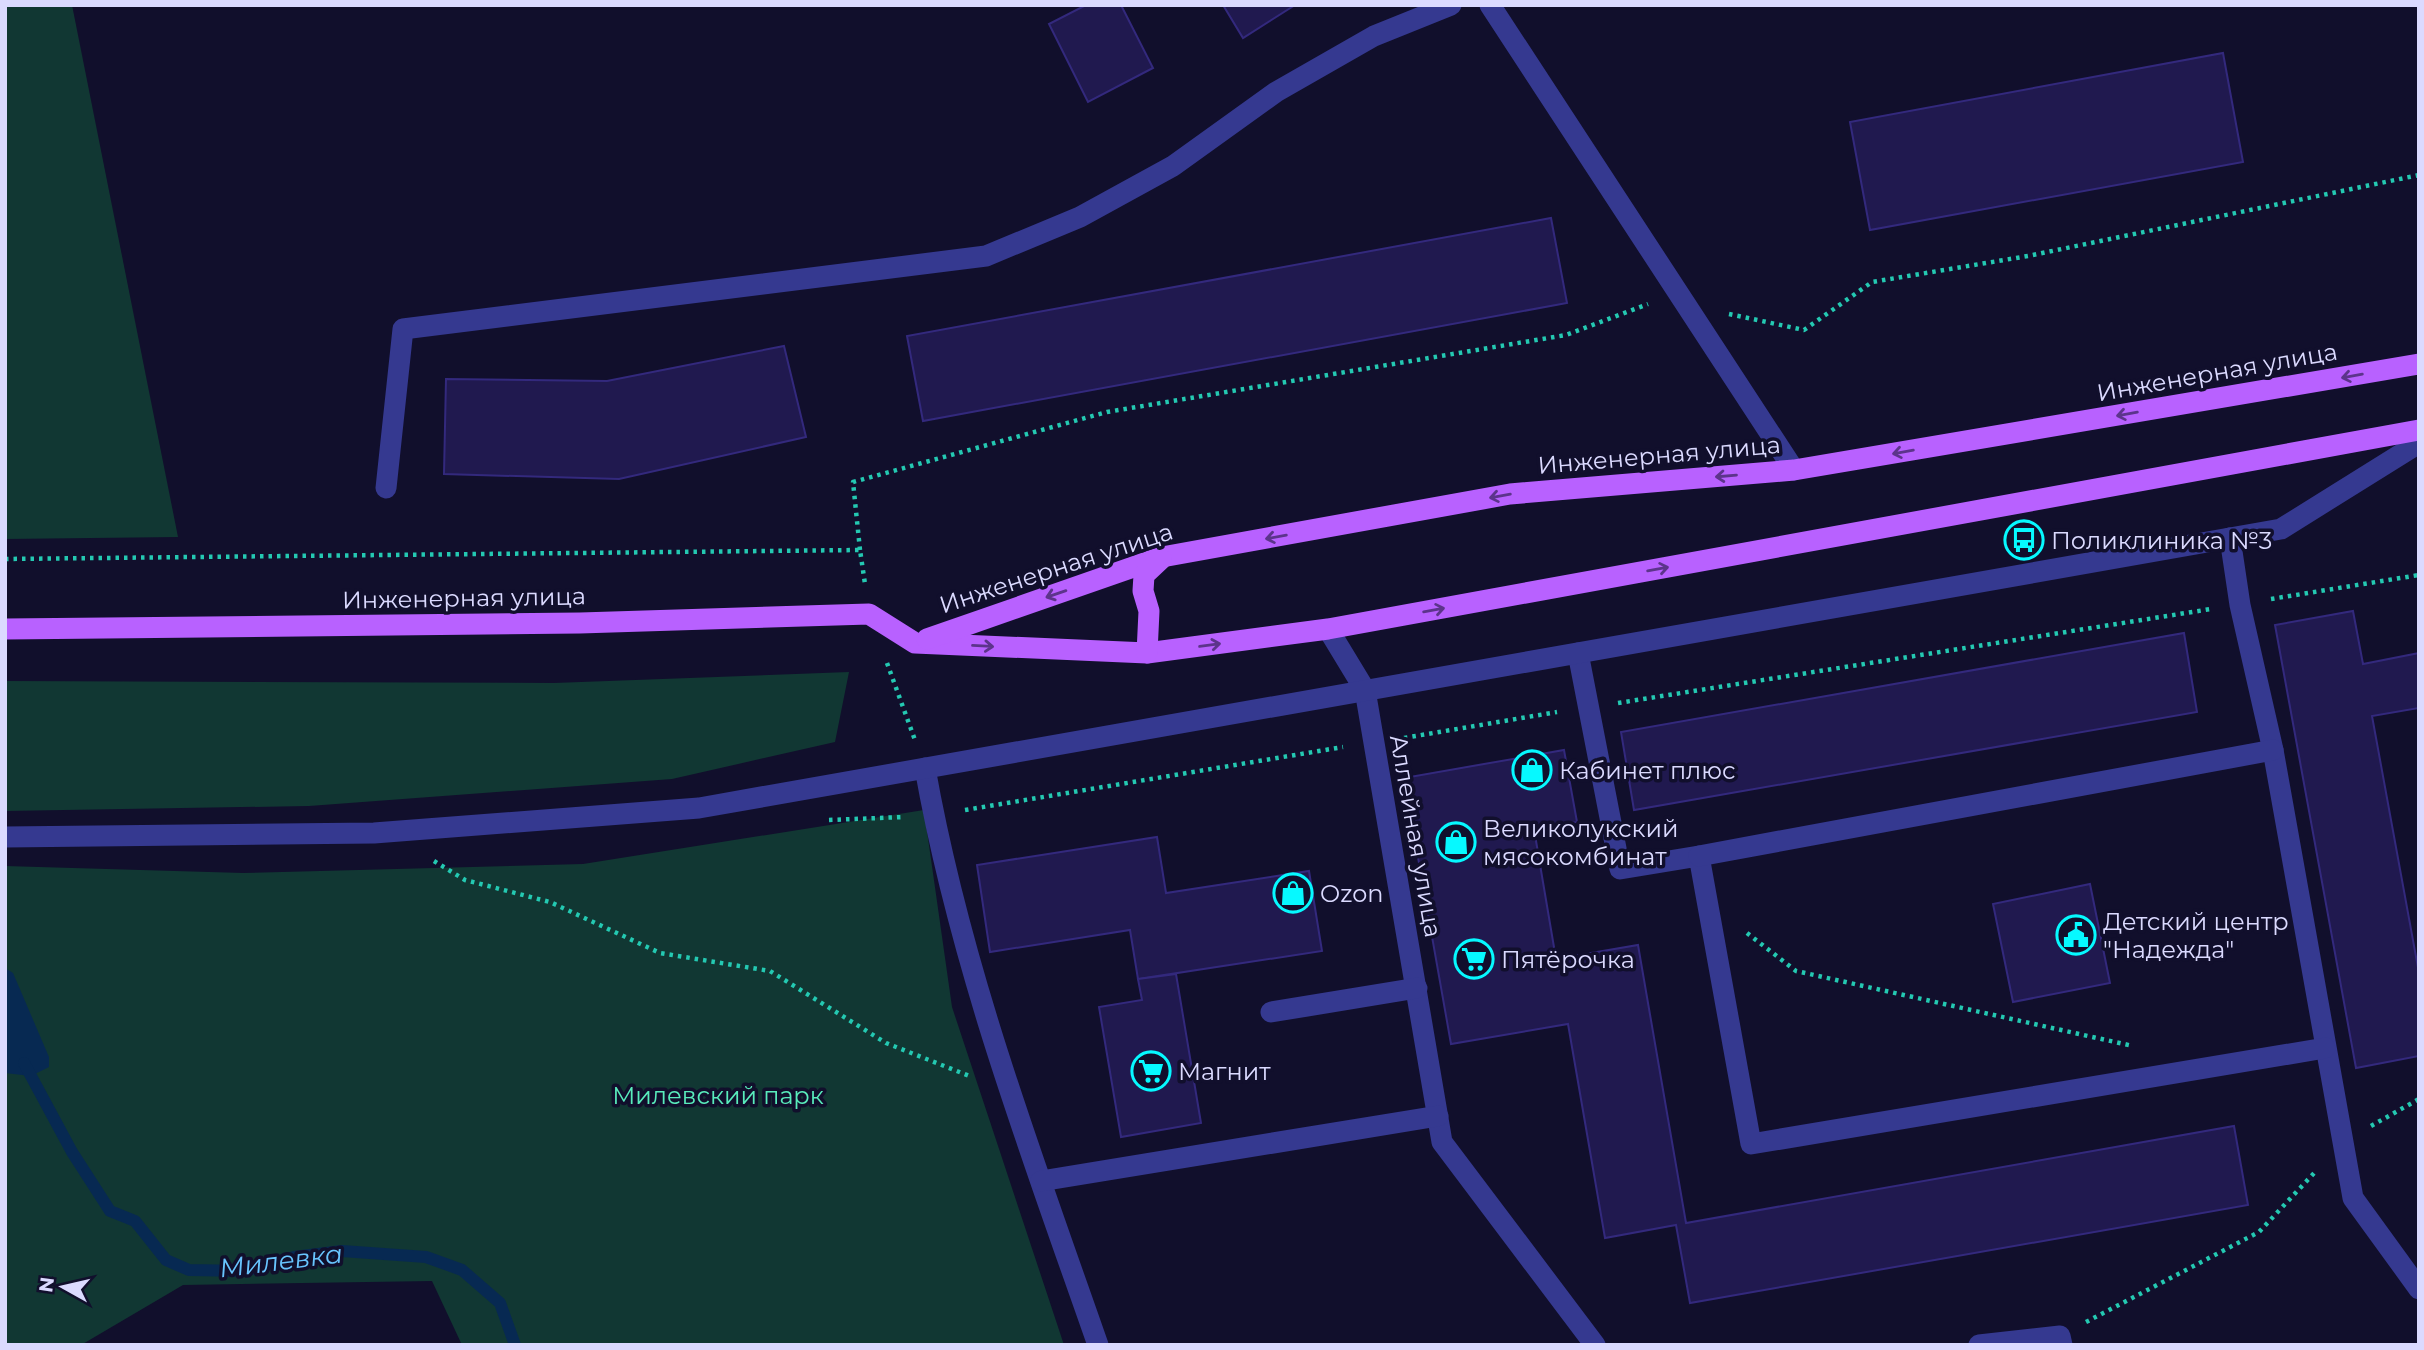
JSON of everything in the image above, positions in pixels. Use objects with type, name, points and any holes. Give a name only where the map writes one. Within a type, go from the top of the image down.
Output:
[{"type":"main road","name":"Инженерная улица","points":[[915,643],[1162,557],[1510,494],[1794,470],[2419,364]]},
{"type":"main road","name":"Инженерная улица","points":[[5,629],[580,623],[869,614],[915,643],[1147,653],[1328,629],[2419,430]]},
{"type":"main road","points":[[1147,653],[1149,611],[1143,591],[1144,575],[1162,557]]},
{"type":"street","points":[[386,488],[403,329],[986,256],[1080,217],[1173,166],[1276,92],[1330,61],[1374,36],[1451,5]]},
{"type":"street","points":[[1490,5],[1794,470]]},
{"type":"street","points":[[5,837],[374,833],[699,808],[2281,529],[2419,443]]},
{"type":"street","points":[[2230,538],[2240,605],[2273,750],[2353,1198],[2419,1289]]},
{"type":"street","name":"Аллейная улица","points":[[1328,629],[1365,690],[1442,1142],[1595,1345]]},
{"type":"street","points":[[1578,653],[1586,708],[1620,869],[2273,750]]},
{"type":"street","points":[[925,768],[933,816],[976,985],[1098,1345]]},
{"type":"street","points":[[1699,856],[1751,1144],[2325,1048]]},
{"type":"street","points":[[1271,1012],[1417,988]]},
{"type":"street","points":[[1041,1181],[1438,1116]]},
{"type":"street","points":[[1979,1345],[2061,1340]]},
{"type":"path","points":[[925,768],[869,614],[853,482],[1107,412],[1566,335],[1646,304],[1686,304],[1804,330],[1872,282],[2028,256],[2419,175]]},
{"type":"path","points":[[5,559],[860,551]]},
{"type":"path","points":[[933,816],[2419,575]]},
{"type":"path","points":[[432,860],[465,880],[550,902],[660,953],[770,971],[886,1043],[1012,1093]]},
{"type":"path","points":[[1707,902],[1796,971],[2142,1048]]},
{"type":"path","points":[[2061,1340],[2259,1232],[2343,1142],[2419,1099]]},
{"type":"green space","points":[[5,5],[72,5],[178,537],[5,539]]},
{"type":"green space","points":[[849,672],[835,742],[672,779],[309,806],[5,811],[5,681],[554,683]]},
{"type":"green space","name":"Милевский парк","points":[[924,810],[952,1007],[1064,1345],[462,1345],[432,1281],[183,1285],[81,1345],[5,1345],[5,866],[243,873],[583,864]]},
{"type":"water","points":[[5,968],[13,973],[49,1057],[49,1067],[31,1076],[5,1073]]},
{"type":"building","points":[[1086,5],[1121,5],[1153,68],[1088,102],[1049,24]]},
{"type":"building","points":[[1223,5],[1295,5],[1243,38]]},
{"type":"building","points":[[2223,53],[2243,162],[1870,230],[1850,122]]},
{"type":"building","points":[[1551,218],[1567,303],[923,421],[907,336]]},
{"type":"building","points":[[784,346],[806,437],[619,479],[444,474],[446,379],[607,381]]},
{"type":"building","points":[[2353,611],[2363,664],[2419,653],[2419,708],[2372,716],[2419,973],[2419,1056],[2356,1068],[2275,625]]},
{"type":"building","points":[[2184,633],[2197,712],[1634,810],[1621,732]]},
{"type":"building","points":[[1564,750],[1577,822],[1534,829],[1556,959],[1638,945],[1686,1223],[2234,1126],[2248,1205],[1690,1303],[1676,1225],[1605,1238],[1568,1024],[1451,1044],[1404,778]]},
{"type":"building","points":[[1157,837],[1166,893],[1309,871],[1322,951],[1138,979],[1130,930],[990,952],[977,865]]},
{"type":"building","points":[[2090,884],[2110,983],[2013,1002],[1993,904]]},
{"type":"building","name":"Магнит","points":[[1176,974],[1201,1123],[1121,1137],[1099,1007],[1142,1000],[1138,979]]},
{"type":"waterway","name":"Милевка","points":[[24,1063],[72,1152],[110,1211],[135,1221],[166,1260],[189,1270],[245,1271],[294,1257],[342,1251],[426,1257],[462,1270],[500,1303],[515,1345]]},
{"type":"place","name":"Поликлиника №3","points":[[2024,540]]},
{"type":"place","name":"Кабинет плюс","points":[[1532,770]]},
{"type":"place","name":"Великолукский мясокомбинат","points":[[1456,842]]},
{"type":"place","name":"Ozon","points":[[1293,893]]},
{"type":"place","name":"Детский центр \"Надежда\"","points":[[2076,935]]},
{"type":"place","name":"Пятёрочка","points":[[1474,959]]},
{"type":"place","name":"Магнит","points":[[1151,1071]]}]
